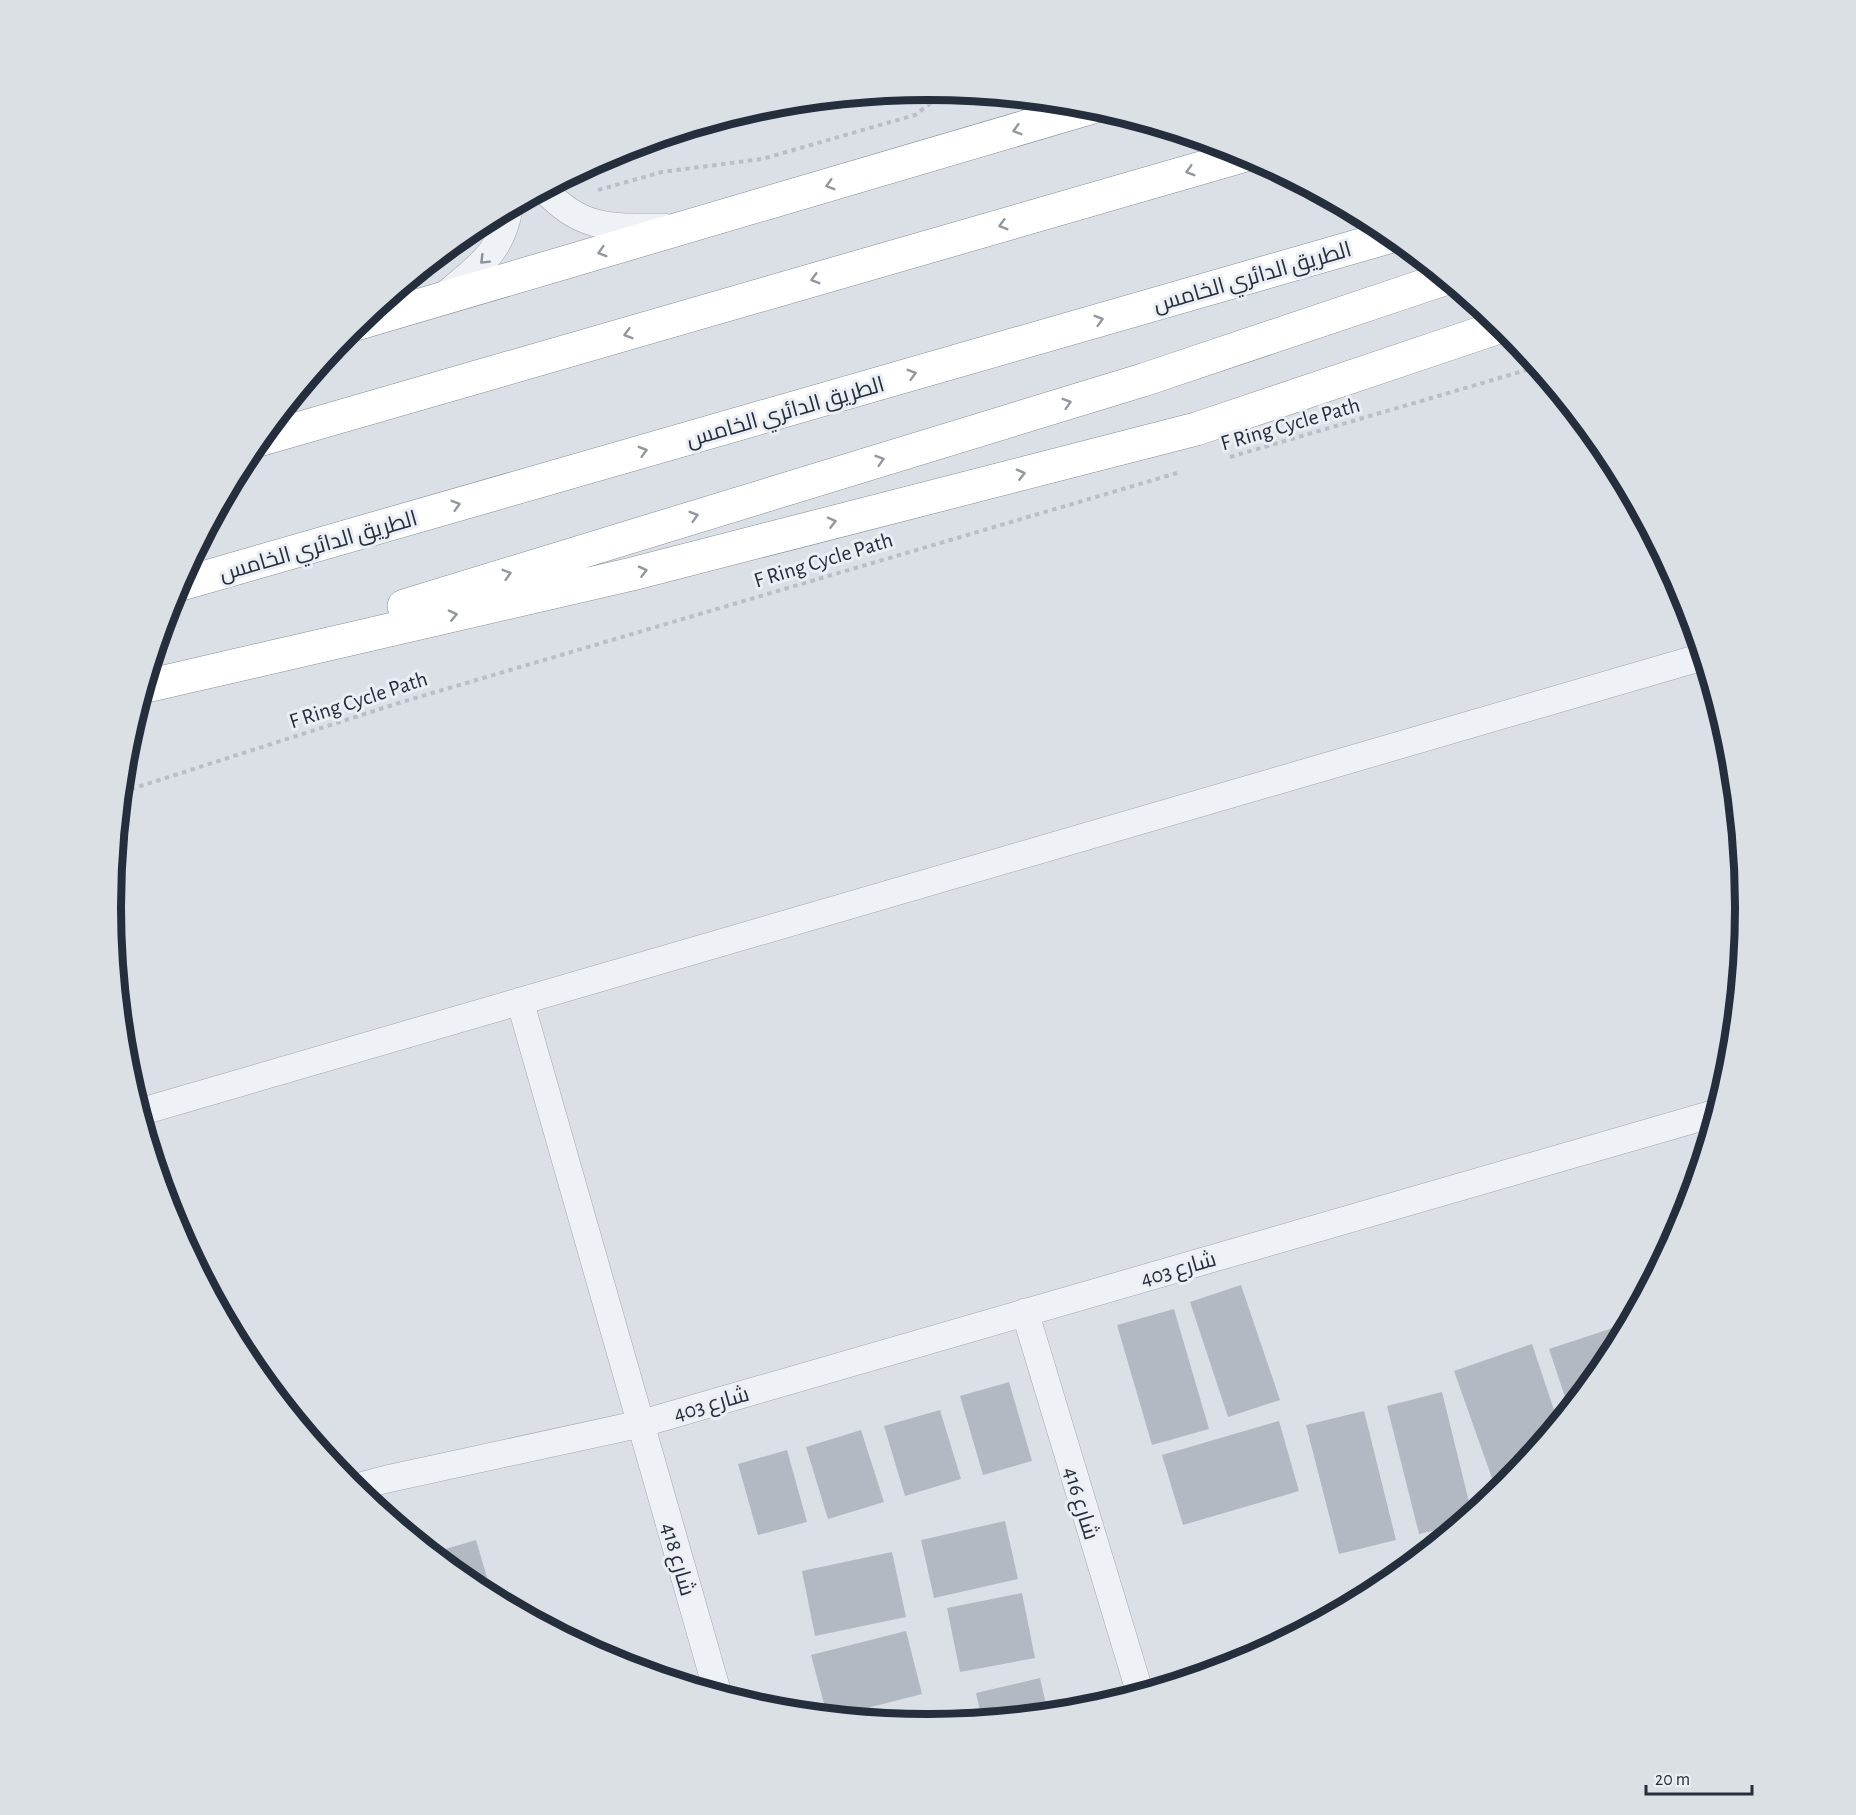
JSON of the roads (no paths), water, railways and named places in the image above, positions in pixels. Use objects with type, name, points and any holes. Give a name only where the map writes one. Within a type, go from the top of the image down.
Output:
[{"type":"highway","points":[[378,318],[1071,114]]},
{"type":"highway","points":[[274,436],[1230,159]]},
{"type":"highway","name":"الطريق الدائري الخامس","points":[[190,582],[1380,240]]},
{"type":"highway","points":[[153,685],[623,538],[1143,380],[1437,282]]},
{"type":"highway","points":[[152,685],[632,574],[1196,429],[1491,330]]},
{"type":"street","points":[[550,196],[579,218],[608,227],[684,227]]},
{"type":"street","points":[[440,300],[489,257],[500,241],[506,221]]},
{"type":"street","points":[[147,1110],[1695,659]]},
{"type":"street","name":"شارع 418","points":[[520,1001],[716,1686]]},
{"type":"street","name":"شارع 403","points":[[365,1485],[640,1424],[1708,1115]]},
{"type":"street","name":"شارع 416","points":[[1025,1312],[1138,1687]]}]
